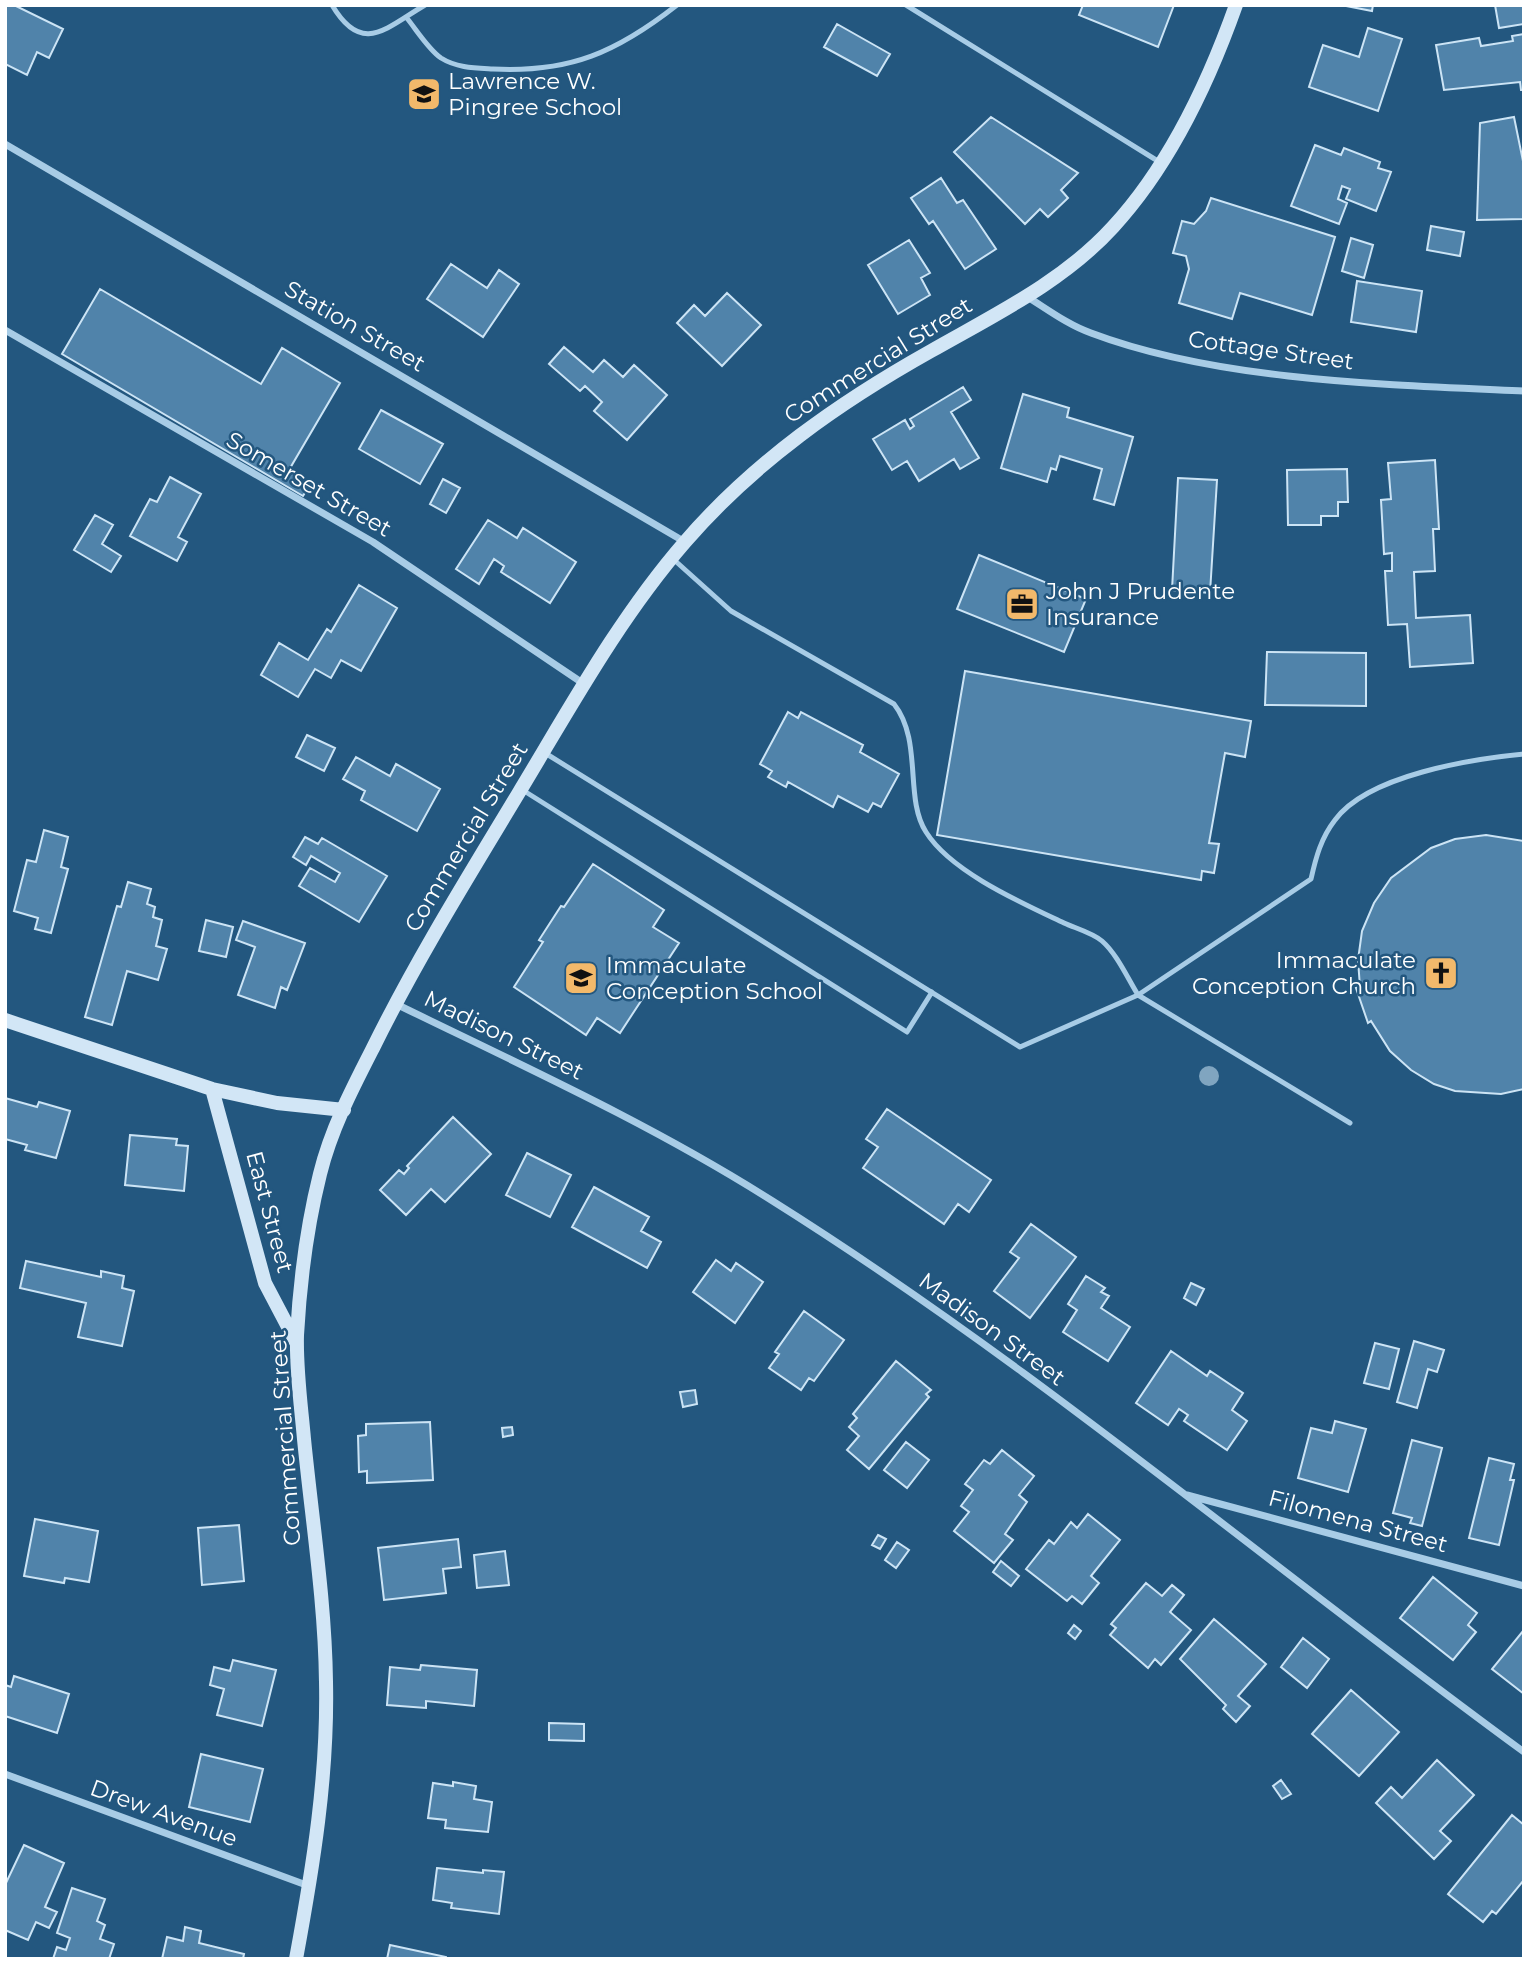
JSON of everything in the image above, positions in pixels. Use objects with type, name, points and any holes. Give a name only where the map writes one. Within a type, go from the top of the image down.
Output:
[{"type":"main road","name":"Commercial Street","points":[[296,1959],[324,1791],[327,1680],[297,1343],[300,1292],[320,1172],[344,1110],[395,1003],[584,685],[628,617],[685,542],[735,489],[810,427],[883,379],[1026,296],[1082,256],[1111,229],[1161,163],[1213,68],[1236,5]]},
{"type":"main road","points":[[5,1020],[212,1088],[277,1103],[344,1110]]},
{"type":"main road","name":"East Street","points":[[212,1088],[265,1283],[297,1343]]},
{"type":"street","name":"Station Street","points":[[5,144],[685,542]]},
{"type":"street","name":"Cottage Street","points":[[1026,296],[1088,333],[1142,349],[1222,367],[1411,386],[1524,391]]},
{"type":"street","name":"Somerset Street","points":[[5,330],[373,542],[584,685]]},
{"type":"street","name":"Madison Street","points":[[395,1003],[625,1115],[770,1199],[927,1304],[1524,1752]]},
{"type":"street","name":"Filomena Street","points":[[1183,1494],[1524,1586]]},
{"type":"street","name":"Drew Avenue","points":[[5,1774],[309,1886]]},
{"type":"lane","points":[[332,5],[346,27],[358,34],[379,33],[425,5]]},
{"type":"lane","points":[[405,17],[440,57],[463,67],[520,70],[564,66],[619,44],[677,5]]},
{"type":"lane","points":[[906,5],[1161,163]]},
{"type":"lane","points":[[672,558],[732,611],[894,704],[902,715],[909,734],[920,812],[926,832],[948,855],[997,890],[1102,941],[1138,995],[1350,1123]]},
{"type":"lane","points":[[543,752],[1020,1046],[1138,995],[1311,879],[1318,848],[1336,817],[1360,799],[1438,766],[1470,759],[1524,754]]},
{"type":"lane","points":[[521,789],[907,1032],[932,992]]},
{"type":"building","points":[[5,5],[14,5],[63,29],[49,58],[37,52],[27,75],[5,64]]},
{"type":"building","points":[[1083,5],[1174,5],[1158,47],[1079,15]]},
{"type":"building","points":[[1341,5],[1373,5],[1372,11]]},
{"type":"building","points":[[1495,5],[1524,5],[1524,24],[1499,28]]},
{"type":"building","points":[[837,24],[890,54],[877,76],[824,47]]},
{"type":"building","points":[[1368,28],[1402,39],[1378,111],[1309,87],[1323,45],[1359,57]]},
{"type":"building","points":[[1524,34],[1524,90],[1521,90],[1520,82],[1444,90],[1436,45],[1479,38],[1481,46],[1513,41],[1512,36]]},
{"type":"building","points":[[991,117],[1078,173],[1061,190],[1068,198],[1048,217],[1040,209],[1025,224],[954,152]]},
{"type":"building","points":[[1514,117],[1524,166],[1524,219],[1477,220],[1480,123]]},
{"type":"building","points":[[1315,145],[1341,155],[1344,148],[1380,162],[1378,168],[1391,172],[1376,211],[1346,199],[1350,189],[1342,186],[1338,199],[1347,203],[1339,224],[1291,206]]},
{"type":"building","points":[[941,178],[957,203],[963,200],[996,249],[965,269],[933,221],[929,224],[911,198]]},
{"type":"building","points":[[1211,198],[1335,237],[1312,315],[1240,293],[1232,319],[1179,303],[1189,269],[1186,256],[1173,253],[1182,221],[1194,224],[1206,211]]},
{"type":"building","points":[[1431,226],[1464,232],[1460,256],[1427,250]]},
{"type":"building","points":[[1351,238],[1373,245],[1364,278],[1342,271]]},
{"type":"building","points":[[909,240],[930,273],[921,278],[930,295],[898,314],[868,265]]},
{"type":"building","points":[[451,264],[487,288],[499,270],[519,284],[483,337],[427,299]]},
{"type":"building","points":[[1357,281],[1422,291],[1416,332],[1351,322]]},
{"type":"building","points":[[100,289],[261,384],[282,348],[340,383],[289,470],[311,483],[303,496],[62,354]]},
{"type":"building","points":[[727,293],[761,325],[722,366],[677,323],[694,305],[705,316]]},
{"type":"building","points":[[564,347],[593,372],[604,360],[623,377],[634,365],[667,395],[627,440],[594,411],[602,402],[585,386],[580,391],[549,364]]},
{"type":"building","points":[[963,387],[971,400],[951,412],[979,458],[960,469],[954,459],[919,481],[907,461],[892,470],[873,439],[905,420],[910,429],[914,426],[910,419]]},
{"type":"building","points":[[1023,394],[1069,408],[1067,417],[1133,437],[1114,505],[1094,499],[1102,469],[1060,456],[1056,470],[1051,468],[1047,482],[1001,468]]},
{"type":"building","points":[[381,410],[443,444],[420,484],[359,449]]},
{"type":"building","points":[[1435,460],[1439,529],[1433,529],[1435,571],[1414,572],[1416,618],[1470,615],[1473,663],[1410,667],[1407,624],[1388,625],[1385,571],[1392,571],[1392,553],[1384,554],[1381,500],[1391,499],[1388,463]]},
{"type":"building","points":[[1347,469],[1348,502],[1338,502],[1338,516],[1321,516],[1321,525],[1288,525],[1287,470]]},
{"type":"building","points":[[170,477],[201,494],[178,537],[187,542],[177,561],[130,536],[150,499],[157,502]]},
{"type":"building","points":[[1178,478],[1217,480],[1210,593],[1172,590]]},
{"type":"building","points":[[443,479],[460,488],[446,513],[430,504]]},
{"type":"building","points":[[95,515],[113,525],[102,544],[121,556],[111,572],[74,550]]},
{"type":"building","points":[[488,520],[517,538],[523,528],[576,562],[550,603],[501,572],[504,566],[494,559],[479,584],[456,569]]},
{"type":"building","name":"John J Prudente Insurance","points":[[979,555],[1086,599],[1064,652],[957,609]]},
{"type":"building","points":[[359,585],[397,608],[361,671],[341,660],[331,678],[315,669],[298,697],[261,675],[279,643],[308,660],[327,629],[331,632]]},
{"type":"building","points":[[1267,652],[1366,653],[1366,706],[1265,705]]},
{"type":"building","points":[[965,671],[1251,721],[1245,757],[1225,753],[1209,843],[1219,844],[1214,873],[1202,871],[1201,880],[937,835]]},
{"type":"building","points":[[788,712],[798,718],[801,712],[863,745],[860,752],[899,774],[881,807],[873,803],[868,812],[838,796],[833,807],[788,782],[786,787],[768,777],[772,771],[760,764]]},
{"type":"building","points":[[307,735],[335,748],[324,771],[296,757]]},
{"type":"building","points":[[356,757],[390,776],[396,764],[440,789],[417,831],[361,800],[365,791],[343,779]]},
{"type":"building","points":[[44,830],[68,837],[61,867],[68,869],[51,933],[35,929],[38,918],[14,911],[27,860],[36,862]]},
{"type":"building","name":"Immaculate Conception Church","points":[[1486,835],[1524,841],[1524,1089],[1501,1094],[1455,1091],[1434,1084],[1411,1070],[1390,1051],[1371,1021],[1368,1023],[1356,988],[1360,987],[1358,960],[1362,931],[1374,903],[1391,878],[1431,848],[1455,839]]},
{"type":"building","points":[[305,837],[318,844],[322,838],[387,876],[359,922],[299,886],[310,868],[335,882],[340,873],[311,856],[306,865],[293,857]]},
{"type":"building","points":[[593,864],[664,910],[653,927],[679,943],[620,1033],[597,1018],[586,1035],[514,987],[543,942],[539,940]]},
{"type":"building","points":[[128,882],[151,889],[147,904],[155,907],[153,917],[162,920],[156,946],[167,949],[158,980],[127,971],[112,1025],[85,1017],[117,906],[121,907]]},
{"type":"building","points":[[206,920],[233,927],[226,957],[199,951]]},
{"type":"building","points":[[243,921],[305,943],[287,990],[281,987],[275,1008],[238,995],[255,947],[236,940]]},
{"type":"building","points":[[5,1098],[37,1107],[39,1102],[70,1111],[56,1158],[25,1150],[27,1145],[5,1139]]},
{"type":"building","points":[[887,1109],[991,1180],[969,1212],[958,1204],[944,1224],[863,1168],[878,1147],[866,1139]]},
{"type":"building","points":[[453,1117],[491,1154],[445,1202],[431,1189],[406,1215],[380,1190],[399,1170],[404,1174],[409,1168],[407,1166]]},
{"type":"building","points":[[130,1135],[177,1139],[176,1145],[188,1146],[184,1191],[125,1185]]},
{"type":"building","points":[[527,1153],[571,1175],[550,1217],[506,1195]]},
{"type":"building","points":[[594,1187],[649,1217],[641,1231],[661,1242],[647,1268],[572,1227]]},
{"type":"building","points":[[1031,1224],[1076,1257],[1030,1318],[994,1291],[1019,1258],[1010,1252]]},
{"type":"building","points":[[716,1260],[731,1271],[736,1263],[763,1282],[735,1323],[693,1292]]},
{"type":"building","points":[[26,1261],[101,1277],[101,1271],[124,1276],[122,1288],[134,1291],[122,1346],[78,1337],[86,1303],[20,1288]]},
{"type":"building","points":[[1086,1276],[1105,1288],[1101,1292],[1109,1296],[1101,1308],[1130,1327],[1108,1361],[1063,1332],[1077,1310],[1068,1304]]},
{"type":"building","points":[[1191,1283],[1204,1289],[1196,1305],[1184,1298]]},
{"type":"building","points":[[804,1311],[844,1340],[814,1381],[809,1378],[801,1390],[769,1368],[779,1354],[775,1352]]},
{"type":"building","points":[[1414,1341],[1444,1350],[1437,1372],[1428,1369],[1417,1408],[1397,1402]]},
{"type":"building","points":[[1375,1343],[1399,1349],[1389,1389],[1364,1383]]},
{"type":"building","points":[[1171,1351],[1207,1376],[1210,1371],[1243,1393],[1232,1410],[1247,1421],[1227,1450],[1184,1421],[1188,1415],[1179,1409],[1168,1425],[1136,1403]]},
{"type":"building","points":[[896,1361],[931,1390],[926,1394],[929,1397],[869,1469],[847,1450],[859,1436],[849,1427],[857,1418],[853,1414]]},
{"type":"building","points":[[695,1390],[697,1404],[683,1407],[680,1392]]},
{"type":"building","points":[[1335,1421],[1366,1429],[1348,1492],[1298,1478],[1311,1428],[1332,1433]]},
{"type":"building","points":[[430,1422],[433,1480],[367,1483],[367,1471],[359,1472],[358,1436],[366,1435],[366,1424]]},
{"type":"building","points":[[512,1427],[513,1435],[503,1437],[502,1428]]},
{"type":"building","points":[[1412,1440],[1442,1448],[1422,1526],[1410,1523],[1412,1518],[1393,1513]]},
{"type":"building","points":[[906,1442],[929,1460],[907,1488],[884,1470]]},
{"type":"building","points":[[1002,1450],[1034,1476],[1019,1495],[1027,1502],[1005,1534],[1013,1540],[994,1563],[954,1531],[969,1512],[961,1506],[973,1490],[965,1484],[984,1460],[990,1464]]},
{"type":"building","points":[[1489,1458],[1514,1464],[1510,1480],[1514,1480],[1499,1545],[1469,1538]]},
{"type":"building","points":[[1088,1514],[1120,1540],[1091,1576],[1099,1583],[1082,1604],[1072,1596],[1067,1601],[1026,1569],[1049,1540],[1054,1544],[1071,1522],[1077,1528]]},
{"type":"building","points":[[35,1519],[98,1531],[89,1582],[65,1578],[64,1583],[24,1576]]},
{"type":"building","points":[[239,1525],[244,1581],[202,1585],[198,1528]]},
{"type":"building","points":[[878,1535],[886,1539],[880,1549],[872,1545]]},
{"type":"building","points":[[458,1539],[461,1567],[443,1569],[446,1593],[384,1600],[378,1548]]},
{"type":"building","points":[[897,1542],[909,1550],[896,1568],[885,1560]]},
{"type":"building","points":[[505,1551],[509,1585],[477,1588],[474,1555]]},
{"type":"building","points":[[1001,1561],[1019,1576],[1011,1586],[993,1572]]},
{"type":"building","points":[[1433,1577],[1477,1613],[1468,1625],[1476,1632],[1453,1660],[1400,1618]]},
{"type":"building","points":[[1146,1583],[1162,1596],[1172,1585],[1184,1595],[1170,1612],[1191,1630],[1161,1665],[1155,1659],[1148,1668],[1110,1635],[1116,1628],[1111,1624]]},
{"type":"building","points":[[1214,1619],[1266,1664],[1238,1696],[1250,1706],[1236,1722],[1223,1709],[1226,1705],[1180,1659]]},
{"type":"building","points":[[1074,1625],[1081,1631],[1075,1639],[1068,1633]]},
{"type":"building","points":[[1524,1631],[1524,1694],[1492,1669]]},
{"type":"building","points":[[1303,1638],[1329,1659],[1307,1688],[1281,1667]]},
{"type":"building","points":[[233,1660],[276,1670],[262,1726],[217,1715],[224,1689],[210,1685],[214,1667],[230,1671]]},
{"type":"building","points":[[421,1665],[477,1670],[474,1706],[426,1701],[426,1708],[387,1705],[390,1667],[420,1670]]},
{"type":"building","points":[[14,1676],[69,1694],[57,1733],[5,1716],[5,1685],[11,1687]]},
{"type":"building","points":[[1351,1690],[1399,1732],[1359,1776],[1312,1734]]},
{"type":"building","points":[[549,1723],[584,1724],[584,1741],[549,1740]]},
{"type":"building","points":[[201,1754],[263,1769],[250,1822],[189,1807]]},
{"type":"building","points":[[1437,1760],[1474,1795],[1440,1831],[1451,1841],[1434,1859],[1376,1803],[1391,1787],[1402,1798]]},
{"type":"building","points":[[1281,1780],[1291,1794],[1282,1799],[1273,1786]]},
{"type":"building","points":[[453,1782],[476,1786],[474,1799],[492,1802],[488,1832],[445,1828],[446,1820],[428,1818],[433,1783],[453,1786]]},
{"type":"building","points":[[1512,1815],[1524,1825],[1524,1880],[1496,1914],[1492,1911],[1483,1922],[1448,1894]]},
{"type":"building","points":[[24,1845],[64,1863],[45,1907],[57,1912],[49,1928],[36,1922],[28,1940],[5,1930],[5,1885]]},
{"type":"building","points":[[437,1868],[483,1873],[483,1870],[504,1872],[499,1914],[451,1908],[452,1903],[433,1900]]},
{"type":"building","points":[[72,1888],[105,1899],[97,1921],[105,1925],[100,1939],[114,1944],[109,1959],[53,1959],[57,1947],[66,1950],[70,1938],[57,1933]]},
{"type":"building","points":[[185,1927],[201,1931],[199,1943],[244,1954],[243,1959],[162,1959],[167,1937],[183,1941]]},
{"type":"building","points":[[390,1945],[446,1957],[446,1959],[387,1959]]},
{"type":"place","name":"Lawrence W. Pingree School","points":[[424,94]]},
{"type":"place","name":"John J Prudente Insurance","points":[[1022,604]]},
{"type":"place","name":"Immaculate Conception Church","points":[[1441,973]]},
{"type":"place","name":"Immaculate Conception School","points":[[581,978]]}]
